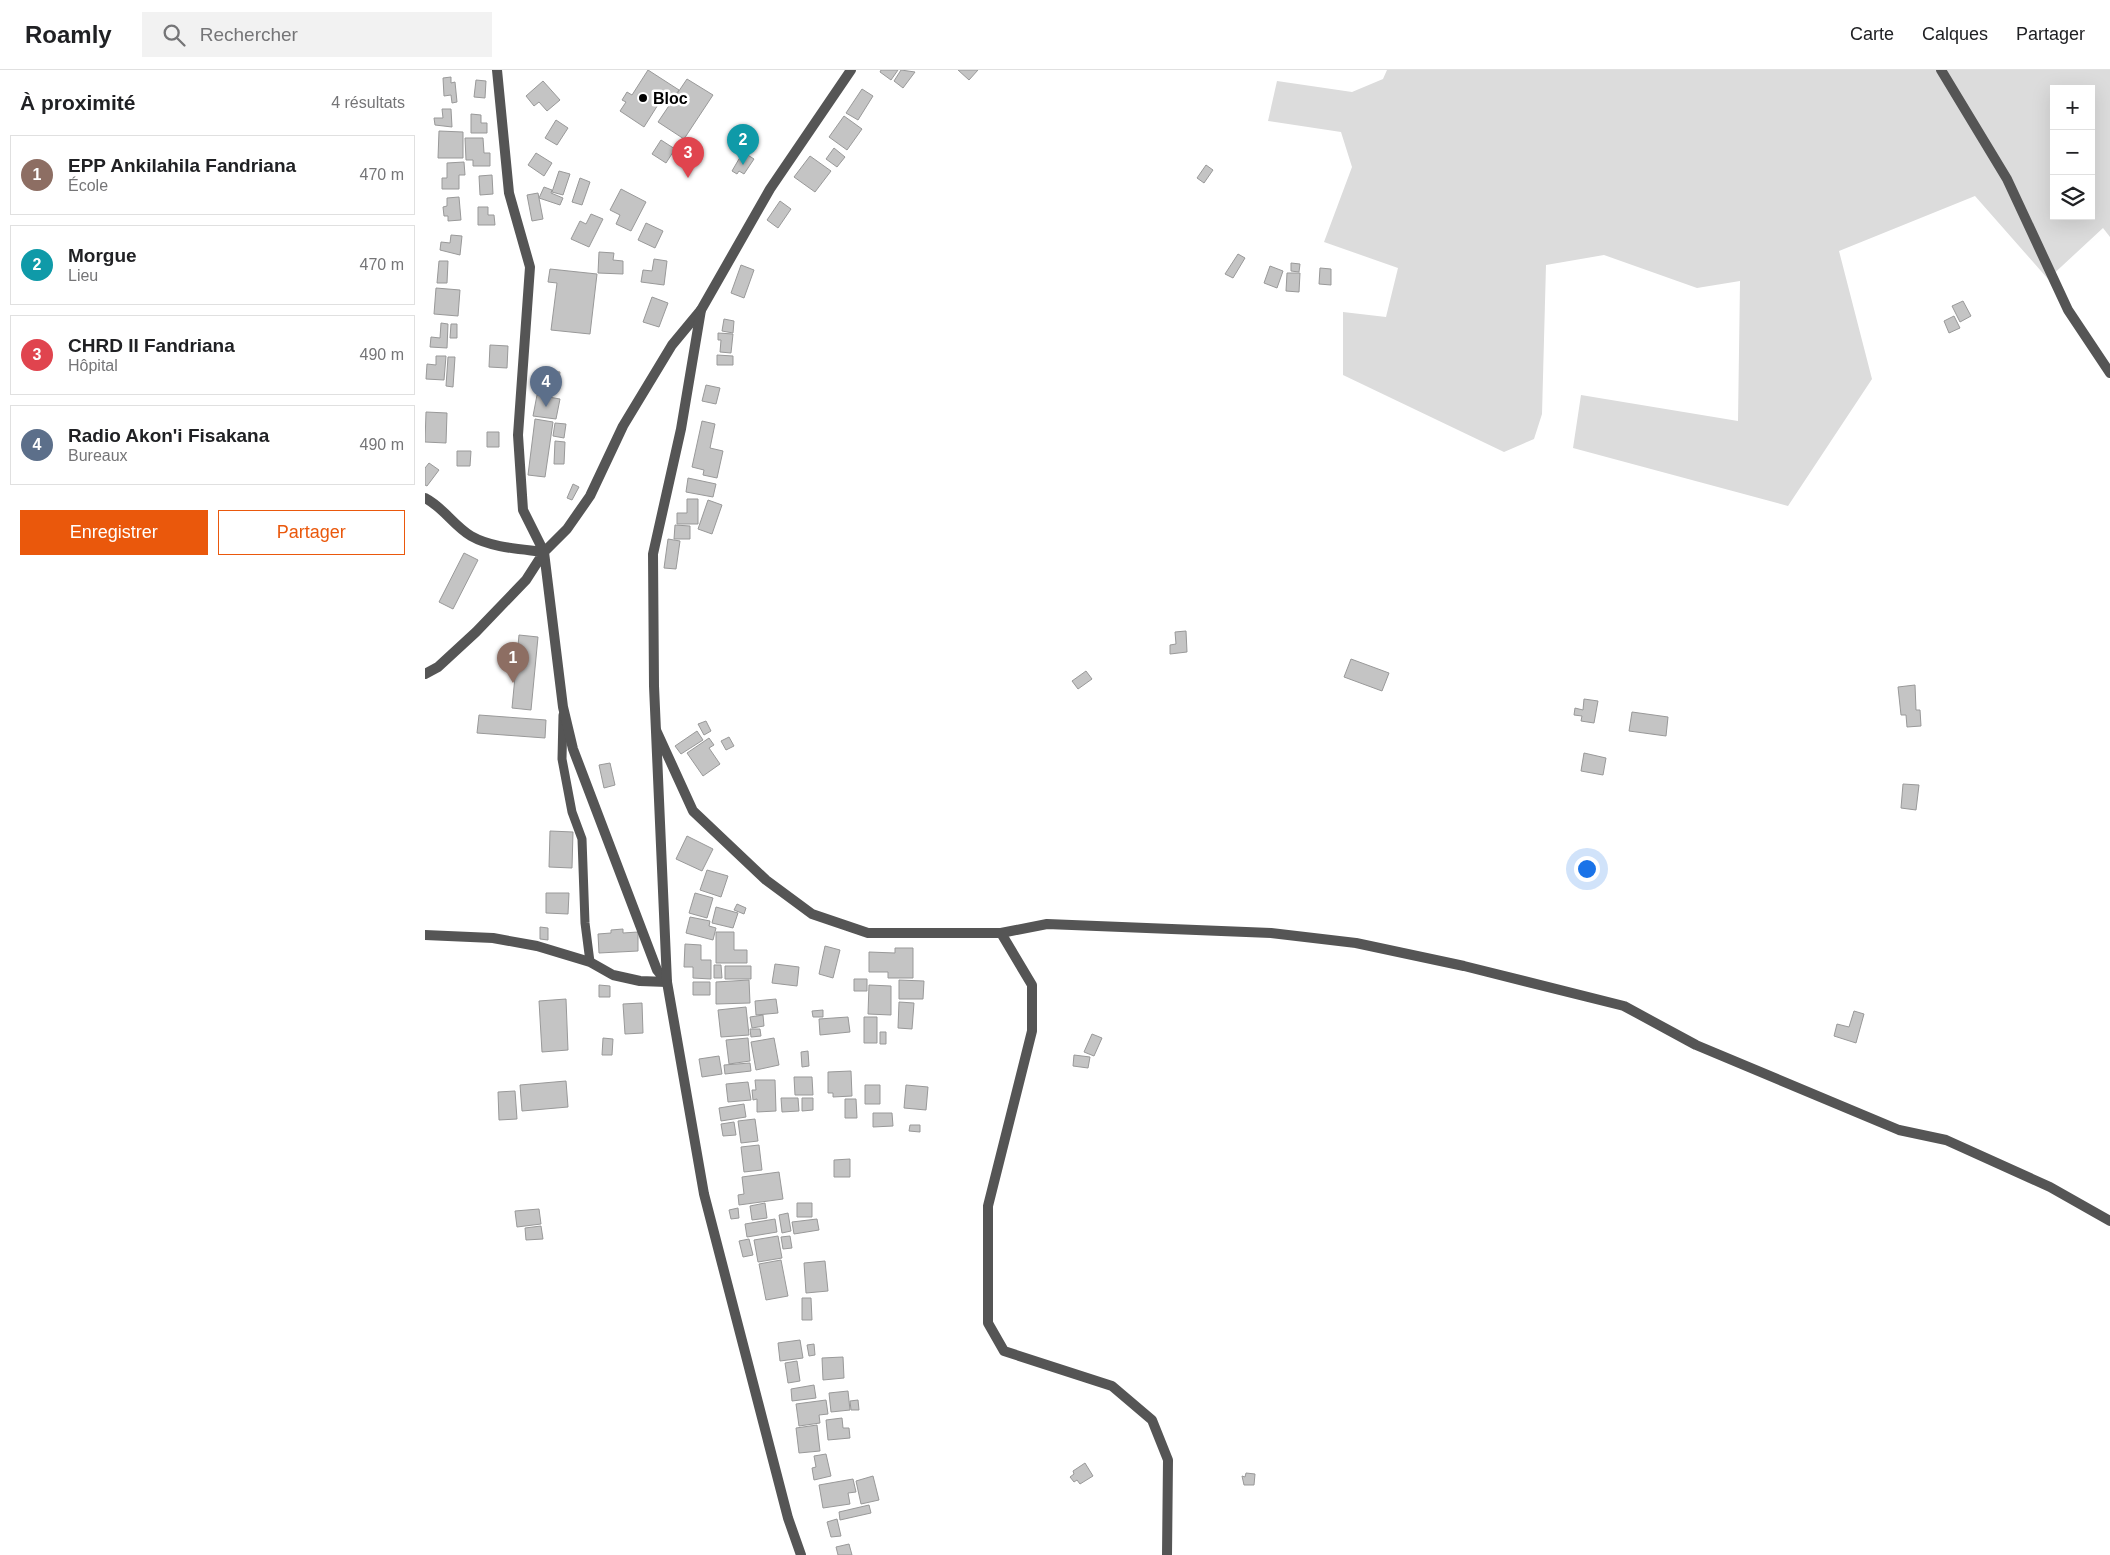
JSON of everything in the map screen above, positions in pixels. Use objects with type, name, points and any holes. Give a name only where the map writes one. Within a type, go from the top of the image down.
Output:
[{"type":"street","points":[[497,70],[509,193],[529,267],[518,435],[523,510],[544,552],[563,707],[573,748],[657,970],[667,982]]},
{"type":"street","points":[[425,674],[438,667],[476,632],[526,580],[544,552],[567,529],[591,496],[623,426],[672,345],[701,310],[770,189],[851,70]]},
{"type":"street","points":[[1941,70],[2007,179],[2068,310],[2110,373]]},
{"type":"street","points":[[701,310],[681,429],[653,554],[656,730],[667,982],[704,1194],[788,1518],[801,1555]]},
{"type":"street","points":[[425,498],[435,504],[470,535],[490,543],[544,552]]},
{"type":"street","points":[[656,730],[693,811],[766,880],[812,914],[868,933],[1001,933],[1047,924],[1271,933],[1346,942],[1464,966],[1624,1006],[1696,1045],[1899,1130],[1947,1140],[2049,1187],[2110,1221]]},
{"type":"street","points":[[1001,933],[1032,985],[1032,1031],[988,1206],[988,1323],[1004,1351],[1112,1386],[1152,1420],[1168,1460],[1167,1555]]},
{"type":"street","points":[[425,935],[493,938],[537,946],[589,962],[613,975],[640,981],[667,982]]},
{"type":"lane","points":[[563,707],[562,759],[572,812],[581,839],[589,962]]},
{"type":"shaded area","points":[[1387,70],[2110,70],[2110,237],[2103,228],[2048,279],[1975,196],[1839,251],[1872,379],[1788,506],[1573,448],[1581,395],[1738,421],[1740,281],[1697,288],[1604,255],[1546,265],[1542,414],[1534,439],[1504,452],[1343,375],[1343,312],[1386,317],[1398,268],[1324,242],[1352,167],[1341,132],[1268,121],[1277,81],[1352,92],[1383,79]]},
{"type":"building","name":"Bloc","points":[[648,70],[679,90],[674,97],[666,92],[644,127],[620,111],[626,102],[622,100],[627,92],[632,95]]},
{"type":"building","points":[[881,70],[898,70],[891,80],[880,72]]},
{"type":"building","points":[[901,70],[915,72],[903,88],[894,81]]},
{"type":"building","points":[[958,70],[978,70],[969,80]]},
{"type":"building","points":[[451,77],[451,83],[455,82],[457,102],[452,103],[451,95],[444,96],[443,78]]},
{"type":"building","points":[[687,79],[713,95],[684,139],[658,122]]},
{"type":"building","points":[[476,80],[486,81],[485,98],[474,97]]},
{"type":"building","points":[[543,81],[560,100],[547,111],[539,102],[534,106],[526,96]]},
{"type":"building","points":[[862,89],[873,96],[858,120],[846,113]]},
{"type":"building","points":[[442,109],[451,109],[452,127],[435,125],[434,118],[443,118]]},
{"type":"building","points":[[471,114],[481,115],[481,123],[487,123],[487,133],[471,133]]},
{"type":"building","points":[[844,116],[862,129],[847,150],[829,137]]},
{"type":"building","points":[[556,120],[568,128],[557,145],[545,138]]},
{"type":"building","points":[[439,131],[463,132],[463,158],[438,158]]},
{"type":"building","points":[[465,138],[483,138],[484,153],[490,153],[490,166],[473,166],[473,160],[466,160]]},
{"type":"building","points":[[661,140],[675,149],[666,163],[652,154]]},
{"type":"building","points":[[834,148],[845,157],[837,167],[826,159]]},
{"type":"building","points":[[743,152],[754,159],[744,174],[739,171],[737,174],[732,171]]},
{"type":"building","points":[[536,153],[552,163],[544,176],[528,165]]},
{"type":"building","points":[[810,156],[831,171],[815,192],[794,177]]},
{"type":"building","points":[[464,162],[465,175],[459,175],[459,189],[442,189],[442,178],[447,178],[447,163]]},
{"type":"building","points":[[1206,165],[1213,170],[1204,183],[1197,178]]},
{"type":"building","points":[[559,171],[570,174],[563,195],[552,192]]},
{"type":"building","points":[[492,175],[493,194],[480,195],[479,176]]},
{"type":"building","points":[[580,178],[590,182],[582,205],[572,202]]},
{"type":"building","points":[[544,187],[552,190],[551,193],[563,198],[560,205],[539,198]]},
{"type":"building","points":[[621,189],[646,202],[631,231],[616,224],[620,215],[610,210]]},
{"type":"building","points":[[538,193],[543,219],[532,221],[527,195]]},
{"type":"building","points":[[459,197],[461,220],[448,221],[448,216],[444,216],[443,207],[447,206],[447,198]]},
{"type":"building","points":[[780,201],[791,209],[778,228],[767,220]]},
{"type":"building","points":[[478,207],[488,207],[488,215],[494,215],[495,225],[478,225]]},
{"type":"building","points":[[591,214],[603,219],[589,247],[571,239],[580,221],[586,224]]},
{"type":"building","points":[[646,223],[663,231],[655,248],[638,240]]},
{"type":"building","points":[[451,235],[462,236],[460,255],[440,250],[441,242],[450,243]]},
{"type":"building","points":[[599,252],[614,253],[613,260],[623,261],[623,274],[598,273]]},
{"type":"building","points":[[1238,254],[1245,258],[1233,278],[1225,274]]},
{"type":"building","points":[[654,259],[667,261],[664,285],[641,282],[643,270],[652,271]]},
{"type":"building","points":[[439,261],[448,261],[447,283],[437,283]]},
{"type":"building","points":[[1291,263],[1300,264],[1299,272],[1291,271]]},
{"type":"building","points":[[741,265],[754,270],[744,298],[731,293]]},
{"type":"building","points":[[1270,266],[1283,271],[1277,288],[1264,283]]},
{"type":"building","points":[[1320,268],[1331,269],[1331,285],[1319,284]]},
{"type":"building","points":[[550,269],[597,274],[590,334],[551,330],[557,283],[548,282]]},
{"type":"building","points":[[1287,273],[1300,273],[1299,292],[1286,291]]},
{"type":"building","points":[[436,288],[460,290],[458,316],[434,314]]},
{"type":"building","points":[[652,297],[668,303],[659,327],[643,322]]},
{"type":"building","points":[[1963,301],[1971,316],[1960,322],[1952,306]]},
{"type":"building","points":[[1954,316],[1960,328],[1949,333],[1944,321]]},
{"type":"building","points":[[724,319],[734,321],[733,333],[722,331]]},
{"type":"building","points":[[441,323],[448,324],[447,348],[430,347],[431,337],[440,338]]},
{"type":"building","points":[[451,324],[457,324],[457,338],[450,338]]},
{"type":"building","points":[[718,333],[733,334],[731,353],[720,352],[721,340],[718,340]]},
{"type":"building","points":[[490,345],[508,346],[507,368],[489,367]]},
{"type":"building","points":[[717,355],[733,356],[733,365],[717,365]]},
{"type":"building","points":[[436,356],[446,356],[444,380],[426,379],[427,364],[436,365]]},
{"type":"building","points":[[448,357],[455,357],[453,387],[446,386]]},
{"type":"building","points":[[542,370],[560,372],[558,389],[539,387]]},
{"type":"building","points":[[706,385],[720,388],[716,404],[702,401]]},
{"type":"building","points":[[537,395],[560,399],[556,419],[533,416]]},
{"type":"building","points":[[426,412],[447,413],[446,443],[425,442]]},
{"type":"building","points":[[535,419],[553,422],[545,477],[528,475]]},
{"type":"building","points":[[702,421],[715,424],[710,448],[723,451],[717,478],[703,475],[704,470],[692,467]]},
{"type":"building","points":[[555,423],[566,424],[564,438],[553,436]]},
{"type":"building","points":[[487,432],[499,432],[499,447],[487,447]]},
{"type":"building","points":[[555,441],[565,442],[564,464],[554,464]]},
{"type":"building","points":[[457,451],[471,451],[470,466],[457,466]]},
{"type":"building","points":[[429,463],[439,470],[427,486],[425,485],[425,468]]},
{"type":"building","points":[[688,478],[716,484],[713,497],[686,492]]},
{"type":"building","points":[[573,484],[579,487],[572,500],[567,498]]},
{"type":"building","points":[[687,499],[698,499],[698,524],[677,524],[677,513],[687,513]]},
{"type":"building","points":[[708,500],[722,505],[712,534],[698,529]]},
{"type":"building","points":[[675,525],[690,526],[690,539],[674,539]]},
{"type":"building","points":[[668,539],[680,541],[676,569],[664,568]]},
{"type":"building","points":[[464,553],[478,560],[453,609],[439,602]]},
{"type":"building","points":[[1186,631],[1187,652],[1170,654],[1170,645],[1176,644],[1175,632]]},
{"type":"building","points":[[519,635],[538,637],[531,710],[512,708]]},
{"type":"building","points":[[1351,659],[1389,673],[1382,691],[1344,677]]},
{"type":"building","points":[[1086,671],[1092,679],[1078,689],[1072,681]]},
{"type":"building","points":[[1915,685],[1916,710],[1920,710],[1921,726],[1907,727],[1906,715],[1901,715],[1898,687]]},
{"type":"building","points":[[1584,699],[1598,701],[1594,723],[1581,721],[1582,716],[1574,715],[1575,708],[1583,710]]},
{"type":"building","points":[[1632,712],[1668,717],[1666,736],[1629,731]]},
{"type":"building","points":[[479,715],[546,720],[545,738],[477,733]]},
{"type":"building","points":[[706,721],[711,731],[704,735],[698,724]]},
{"type":"building","points":[[697,731],[703,740],[681,754],[675,746]]},
{"type":"building","points":[[729,737],[734,746],[726,750],[721,741]]},
{"type":"building","points":[[709,738],[714,745],[709,748],[720,764],[703,776],[687,753]]},
{"type":"building","points":[[1584,753],[1606,758],[1603,775],[1581,771]]},
{"type":"building","points":[[610,763],[615,785],[604,788],[599,765]]},
{"type":"building","points":[[1903,784],[1919,785],[1916,810],[1901,808]]},
{"type":"building","points":[[550,831],[573,832],[572,868],[549,867]]},
{"type":"building","points":[[687,836],[713,849],[702,871],[676,859]]},
{"type":"building","points":[[707,870],[728,876],[721,897],[700,890]]},
{"type":"building","points":[[546,893],[569,893],[568,914],[546,913]]},
{"type":"building","points":[[695,893],[713,898],[707,918],[689,913]]},
{"type":"building","points":[[737,904],[746,908],[744,914],[734,910]]},
{"type":"building","points":[[716,907],[738,913],[733,928],[712,923]]},
{"type":"building","points":[[690,917],[710,921],[709,926],[716,928],[713,940],[686,933]]},
{"type":"building","points":[[540,927],[548,928],[548,940],[540,939]]},
{"type":"building","points":[[623,929],[623,933],[638,932],[638,951],[599,953],[598,934],[611,933],[611,930]]},
{"type":"building","points":[[716,932],[734,932],[734,950],[747,950],[747,963],[716,963]]},
{"type":"building","points":[[685,944],[701,945],[701,960],[711,960],[711,979],[693,978],[693,967],[684,967]]},
{"type":"building","points":[[825,946],[840,950],[833,978],[819,974]]},
{"type":"building","points":[[895,948],[913,948],[913,978],[888,978],[888,972],[869,972],[869,952],[895,953]]},
{"type":"building","points":[[775,964],[799,967],[797,986],[772,983]]},
{"type":"building","points":[[714,965],[721,965],[722,978],[714,978]]},
{"type":"building","points":[[725,966],[751,966],[751,979],[725,979]]},
{"type":"building","points":[[854,979],[867,979],[867,991],[854,991]]},
{"type":"building","points":[[749,980],[750,1003],[716,1004],[716,982]]},
{"type":"building","points":[[899,980],[924,981],[923,999],[899,999]]},
{"type":"building","points":[[693,982],[710,982],[710,995],[693,995]]},
{"type":"building","points":[[599,985],[610,986],[610,997],[599,997]]},
{"type":"building","points":[[869,985],[891,986],[891,1015],[868,1014]]},
{"type":"building","points":[[566,999],[568,1050],[542,1052],[539,1001]]},
{"type":"building","points":[[776,999],[778,1013],[756,1015],[755,1001]]},
{"type":"building","points":[[899,1002],[914,1003],[912,1029],[898,1028]]},
{"type":"building","points":[[642,1003],[643,1033],[625,1034],[623,1004]]},
{"type":"building","points":[[746,1007],[749,1035],[721,1037],[718,1010]]},
{"type":"building","points":[[823,1010],[823,1017],[813,1017],[812,1011]]},
{"type":"building","points":[[1854,1011],[1864,1014],[1856,1043],[1834,1036],[1837,1024],[1849,1027]]},
{"type":"building","points":[[763,1015],[764,1026],[752,1028],[750,1017]]},
{"type":"building","points":[[848,1017],[850,1032],[820,1035],[819,1019]]},
{"type":"building","points":[[864,1017],[877,1017],[877,1043],[864,1043]]},
{"type":"building","points":[[750,1029],[760,1029],[761,1036],[751,1037]]},
{"type":"building","points":[[880,1032],[886,1032],[886,1044],[880,1044]]},
{"type":"building","points":[[1092,1034],[1102,1038],[1094,1056],[1084,1052]]},
{"type":"building","points":[[603,1038],[613,1039],[612,1055],[602,1055]]},
{"type":"building","points":[[748,1038],[750,1061],[729,1064],[726,1040]]},
{"type":"building","points":[[774,1038],[779,1065],[756,1070],[751,1042]]},
{"type":"building","points":[[808,1051],[809,1066],[802,1067],[801,1052]]},
{"type":"building","points":[[1074,1055],[1090,1057],[1088,1068],[1073,1066]]},
{"type":"building","points":[[719,1056],[722,1074],[702,1077],[699,1059]]},
{"type":"building","points":[[750,1063],[751,1071],[725,1074],[724,1065]]},
{"type":"building","points":[[851,1071],[852,1096],[833,1097],[833,1093],[828,1093],[828,1072]]},
{"type":"building","points":[[794,1077],[812,1077],[813,1095],[795,1095]]},
{"type":"building","points":[[755,1080],[775,1080],[776,1111],[757,1112],[757,1099],[753,1100],[752,1090],[756,1090]]},
{"type":"building","points":[[566,1081],[568,1107],[522,1111],[520,1085]]},
{"type":"building","points":[[748,1082],[751,1100],[728,1102],[726,1084]]},
{"type":"building","points":[[865,1085],[880,1085],[880,1104],[865,1104]]},
{"type":"building","points":[[906,1085],[928,1087],[926,1110],[904,1108]]},
{"type":"building","points":[[515,1091],[517,1119],[499,1120],[498,1092]]},
{"type":"building","points":[[781,1098],[798,1098],[799,1111],[782,1112]]},
{"type":"building","points":[[802,1098],[813,1098],[813,1110],[802,1111]]},
{"type":"building","points":[[845,1099],[856,1099],[857,1118],[845,1118]]},
{"type":"building","points":[[744,1104],[746,1117],[721,1121],[719,1108]]},
{"type":"building","points":[[873,1113],[892,1113],[893,1126],[873,1127]]},
{"type":"building","points":[[755,1119],[758,1141],[741,1143],[738,1121]]},
{"type":"building","points":[[734,1122],[736,1135],[723,1136],[721,1124]]},
{"type":"building","points":[[910,1125],[920,1125],[920,1132],[909,1131]]},
{"type":"building","points":[[759,1145],[762,1170],[744,1172],[741,1147]]},
{"type":"building","points":[[850,1159],[850,1177],[834,1177],[834,1160]]},
{"type":"building","points":[[779,1172],[783,1199],[739,1205],[738,1195],[744,1194],[742,1177]]},
{"type":"building","points":[[765,1203],[767,1218],[752,1220],[750,1206]]},
{"type":"building","points":[[797,1203],[812,1203],[812,1217],[797,1217]]},
{"type":"building","points":[[738,1208],[739,1218],[731,1219],[729,1210]]},
{"type":"building","points":[[539,1209],[541,1224],[517,1227],[515,1211]]},
{"type":"building","points":[[788,1213],[791,1231],[782,1233],[779,1215]]},
{"type":"building","points":[[775,1219],[777,1232],[747,1237],[745,1224]]},
{"type":"building","points":[[817,1219],[819,1230],[794,1234],[792,1222]]},
{"type":"building","points":[[541,1226],[543,1239],[526,1240],[525,1228]]},
{"type":"building","points":[[778,1236],[782,1258],[758,1262],[754,1240]]},
{"type":"building","points":[[790,1236],[792,1248],[783,1249],[781,1237]]},
{"type":"building","points":[[749,1239],[753,1255],[743,1257],[739,1241]]},
{"type":"building","points":[[781,1260],[788,1296],[766,1300],[759,1264]]},
{"type":"building","points":[[825,1261],[828,1291],[806,1293],[804,1263]]},
{"type":"building","points":[[802,1298],[811,1298],[812,1320],[802,1320]]},
{"type":"building","points":[[800,1340],[803,1358],[780,1361],[778,1343]]},
{"type":"building","points":[[814,1344],[815,1355],[809,1356],[807,1345]]},
{"type":"building","points":[[843,1357],[844,1378],[823,1380],[822,1358]]},
{"type":"building","points":[[797,1361],[800,1381],[788,1383],[785,1363]]},
{"type":"building","points":[[814,1385],[816,1398],[792,1401],[791,1389]]},
{"type":"building","points":[[848,1391],[850,1410],[831,1412],[829,1393]]},
{"type":"building","points":[[826,1400],[828,1414],[819,1415],[820,1423],[799,1426],[796,1404]]},
{"type":"building","points":[[858,1400],[859,1410],[851,1410],[850,1401]]},
{"type":"building","points":[[842,1418],[843,1428],[849,1428],[850,1438],[828,1440],[826,1420]]},
{"type":"building","points":[[817,1425],[820,1451],[799,1453],[796,1428]]},
{"type":"building","points":[[826,1454],[831,1476],[814,1480],[812,1468],[816,1467],[814,1456]]},
{"type":"building","points":[[1085,1463],[1093,1476],[1080,1484],[1077,1480],[1074,1482],[1070,1477],[1074,1474],[1073,1471]]},
{"type":"building","points":[[1246,1473],[1255,1474],[1254,1485],[1244,1485],[1242,1476],[1245,1477]]},
{"type":"building","points":[[873,1476],[879,1500],[861,1504],[856,1481]]},
{"type":"building","points":[[853,1479],[856,1492],[848,1493],[850,1504],[823,1508],[819,1485]]},
{"type":"building","points":[[869,1505],[871,1513],[840,1520],[839,1512]]},
{"type":"building","points":[[837,1519],[841,1536],[831,1537],[827,1522]]},
{"type":"building","points":[[849,1544],[852,1555],[838,1555],[836,1547]]},
{"type":"place","name":"Bloc","points":[[643,98]]},
{"type":"place","name":"Morgue","points":[[743,165]]},
{"type":"place","name":"CHRD II Fandriana","points":[[688,178]]},
{"type":"place","name":"Radio Akon'i Fisakana","points":[[546,407]]},
{"type":"place","name":"EPP Ankilahila Fandriana","points":[[513,683]]}]
